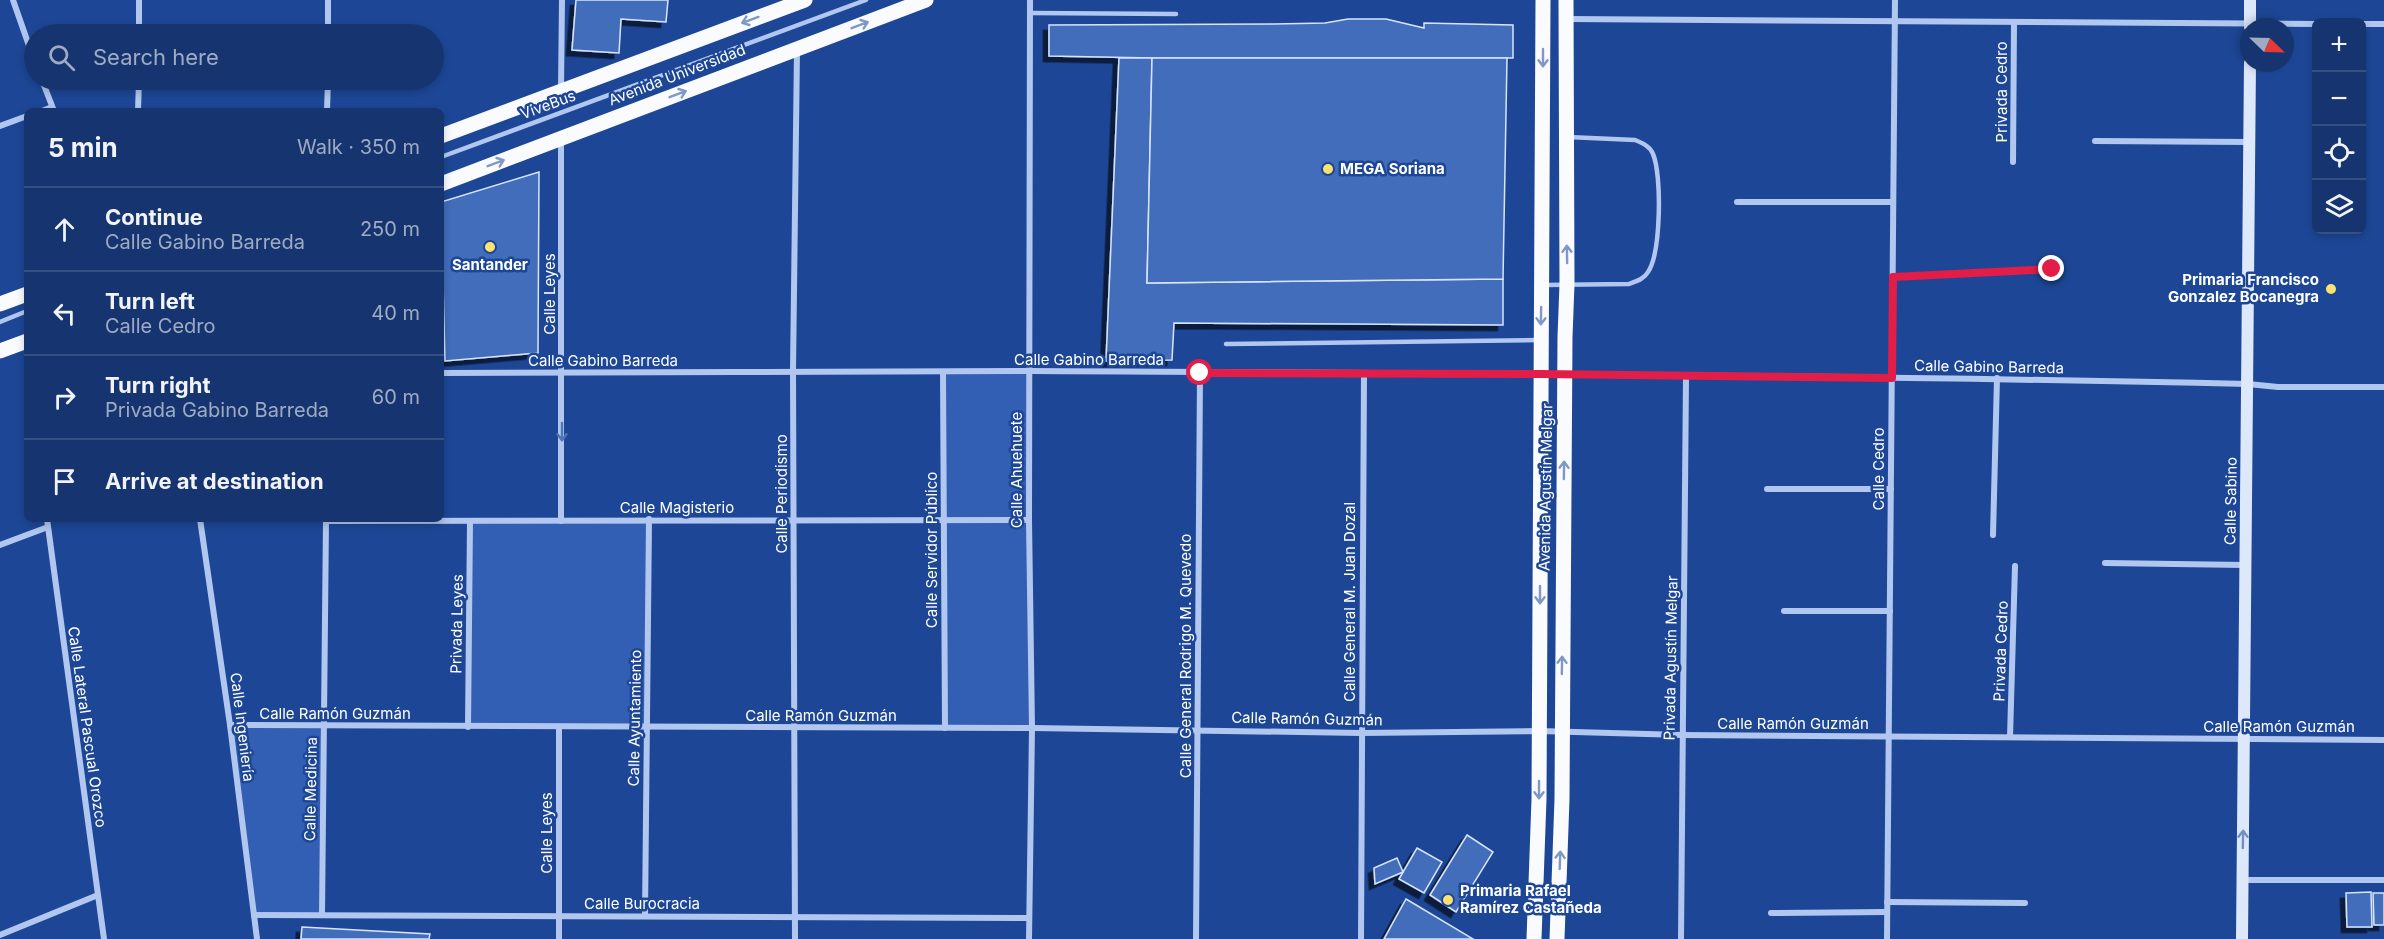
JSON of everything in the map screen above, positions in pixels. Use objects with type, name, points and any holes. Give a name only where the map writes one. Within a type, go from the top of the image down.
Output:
[{"type":"main road","name":"Avenida Universidad","points":[[444,183],[926,0]]},
{"type":"main road","name":"Avenida Agustín Melgar","points":[[1534,939],[1539,731],[1543,0]]},
{"type":"main road","name":"Avenida Agustín Melgar","points":[[1557,939],[1567,284],[1566,0]]},
{"type":"main road","name":"Avenida Universidad","points":[[444,135],[802,1]]},
{"type":"main road","points":[[0,304],[24,295]]},
{"type":"main road","points":[[0,351],[24,342]]},
{"type":"street","points":[[13,0],[24,31]]},
{"type":"street","points":[[139,24],[140,0]]},
{"type":"street","points":[[328,0],[328,24]]},
{"type":"street","points":[[561,91],[562,0]]},
{"type":"street","name":"Calle Ahuehuete","points":[[1029,939],[1032,728],[1029,520],[1030,0]]},
{"type":"street","name":"Calle Cedro","points":[[1887,939],[1895,0]]},
{"type":"street","points":[[2250,0],[2250,18]]},
{"type":"street","points":[[1566,19],[2240,25]]},
{"type":"street","name":"Privada Cedro","points":[[2013,162],[2014,22]]},
{"type":"street","points":[[2294,24],[2312,24]]},
{"type":"street","points":[[2366,24],[2384,24]]},
{"type":"street","name":"Calle Periodismo","points":[[795,939],[793,371],[797,49]]},
{"type":"street","name":"Calle Sabino","points":[[2242,939],[2250,72]]},
{"type":"street","points":[[46,90],[53,108]]},
{"type":"street","points":[[138,108],[139,90]]},
{"type":"street","points":[[327,108],[328,90]]},
{"type":"street","points":[[0,126],[24,117]]},
{"type":"street","name":"Calle Leyes","points":[[561,139],[561,521]]},
{"type":"street","points":[[2095,141],[2249,142]]},
{"type":"street","points":[[1737,202],[1893,202]]},
{"type":"street","points":[[1893,277],[2052,269]]},
{"type":"street","name":"Calle Gabino Barreda","points":[[444,373],[1029,371],[1565,374],[1997,378],[2248,384],[2278,387],[2384,387]]},
{"type":"street","name":"Calle Servidor Público","points":[[943,372],[945,728]]},
{"type":"street","name":"Calle General Rodrigo M. Quevedo","points":[[1196,939],[1200,373]]},
{"type":"street","name":"Calle General M. Juan Dozal","points":[[1361,939],[1364,373]]},
{"type":"street","name":"Privada Agustín Melgar","points":[[1681,939],[1686,376]]},
{"type":"street","points":[[1993,535],[1997,378]]},
{"type":"street","points":[[1767,489],[1891,489]]},
{"type":"street","name":"Calle Ayuntamiento","points":[[645,916],[649,519]]},
{"type":"street","name":"Calle Magisterio","points":[[444,521],[1029,520]]},
{"type":"street","name":"Privada Leyes","points":[[468,727],[470,521]]},
{"type":"street","name":"Calle Lateral Pascual Orozco","points":[[47,522],[104,939]]},
{"type":"street","name":"Calle Ingeniería","points":[[200,522],[230,725],[257,939]]},
{"type":"street","name":"Calle Medicina","points":[[322,915],[326,522]]},
{"type":"street","points":[[0,545],[48,527]]},
{"type":"street","points":[[2105,563],[2245,565]]},
{"type":"street","name":"Privada Cedro","points":[[2010,737],[2015,566]]},
{"type":"street","points":[[1784,611],[1890,612]]},
{"type":"street","name":"Calle Ramón Guzmán","points":[[230,725],[1197,729],[1361,733],[1539,731],[1683,735],[2384,740]]},
{"type":"street","name":"Calle Leyes","points":[[559,727],[559,939]]},
{"type":"street","points":[[2243,880],[2384,880]]},
{"type":"street","points":[[0,935],[98,895]]},
{"type":"street","points":[[1887,902],[2025,903]]},
{"type":"street","points":[[1771,913],[1887,912]]},
{"type":"street","name":"Calle Burocracia","points":[[254,915],[1029,918]]},
{"type":"lane","name":"ViveBus","points":[[444,156],[866,0]]},
{"type":"lane","points":[[1030,13],[1176,14]]},
{"type":"lane","points":[[1542,286],[1629,284],[1648,274],[1657,254],[1658,201],[1652,152],[1644,144],[1635,140],[1566,137]]},
{"type":"lane","points":[[0,322],[24,312]]},
{"type":"lane","points":[[1226,344],[1541,340]]},
{"type":"shaded area","points":[[1029,371],[1032,728],[945,728],[943,372]]},
{"type":"shaded area","points":[[649,519],[647,728],[468,727],[470,521]]},
{"type":"shaded area","points":[[230,725],[324,726],[322,915],[254,915]]},
{"type":"building","points":[[576,0],[668,0],[666,22],[621,19],[619,53],[572,50]]},
{"type":"building","points":[[1348,19],[1386,19],[1424,28],[1424,23],[1513,25],[1513,58],[1049,56],[1049,25],[1325,23]]},
{"type":"building","points":[[1119,58],[1152,58],[1147,283],[1503,279],[1503,325],[1174,323],[1172,360],[1106,361]]},
{"type":"building","name":"MEGA Soriana","points":[[1152,58],[1507,58],[1503,279],[1147,283]]},
{"type":"building","name":"Santander","points":[[539,172],[538,353],[445,361],[444,201]]},
{"type":"building","points":[[1467,835],[1493,852],[1456,912],[1430,895]]},
{"type":"building","points":[[1417,848],[1442,862],[1424,893],[1399,879]]},
{"type":"building","points":[[1397,858],[1403,872],[1375,884],[1374,868]]},
{"type":"building","points":[[2371,892],[2372,927],[2347,927],[2346,893]]},
{"type":"building","points":[[2373,893],[2384,893],[2384,925],[2374,925]]},
{"type":"building","points":[[1406,899],[1473,939],[1384,939]]},
{"type":"building","points":[[302,927],[430,934],[429,939],[301,939]]},
{"type":"place","name":"MEGA Soriana","points":[[1328,169]]},
{"type":"place","name":"Santander","points":[[490,247]]},
{"type":"place","name":"Primaria Francisco Gonzalez Bocanegra","points":[[2331,289]]},
{"type":"place","name":"Primaria Rafael Ramírez Castañeda","points":[[1448,900]]},
{"type":"route","points":[[1200,373],[1892,378],[1893,277],[2052,269]]}]
